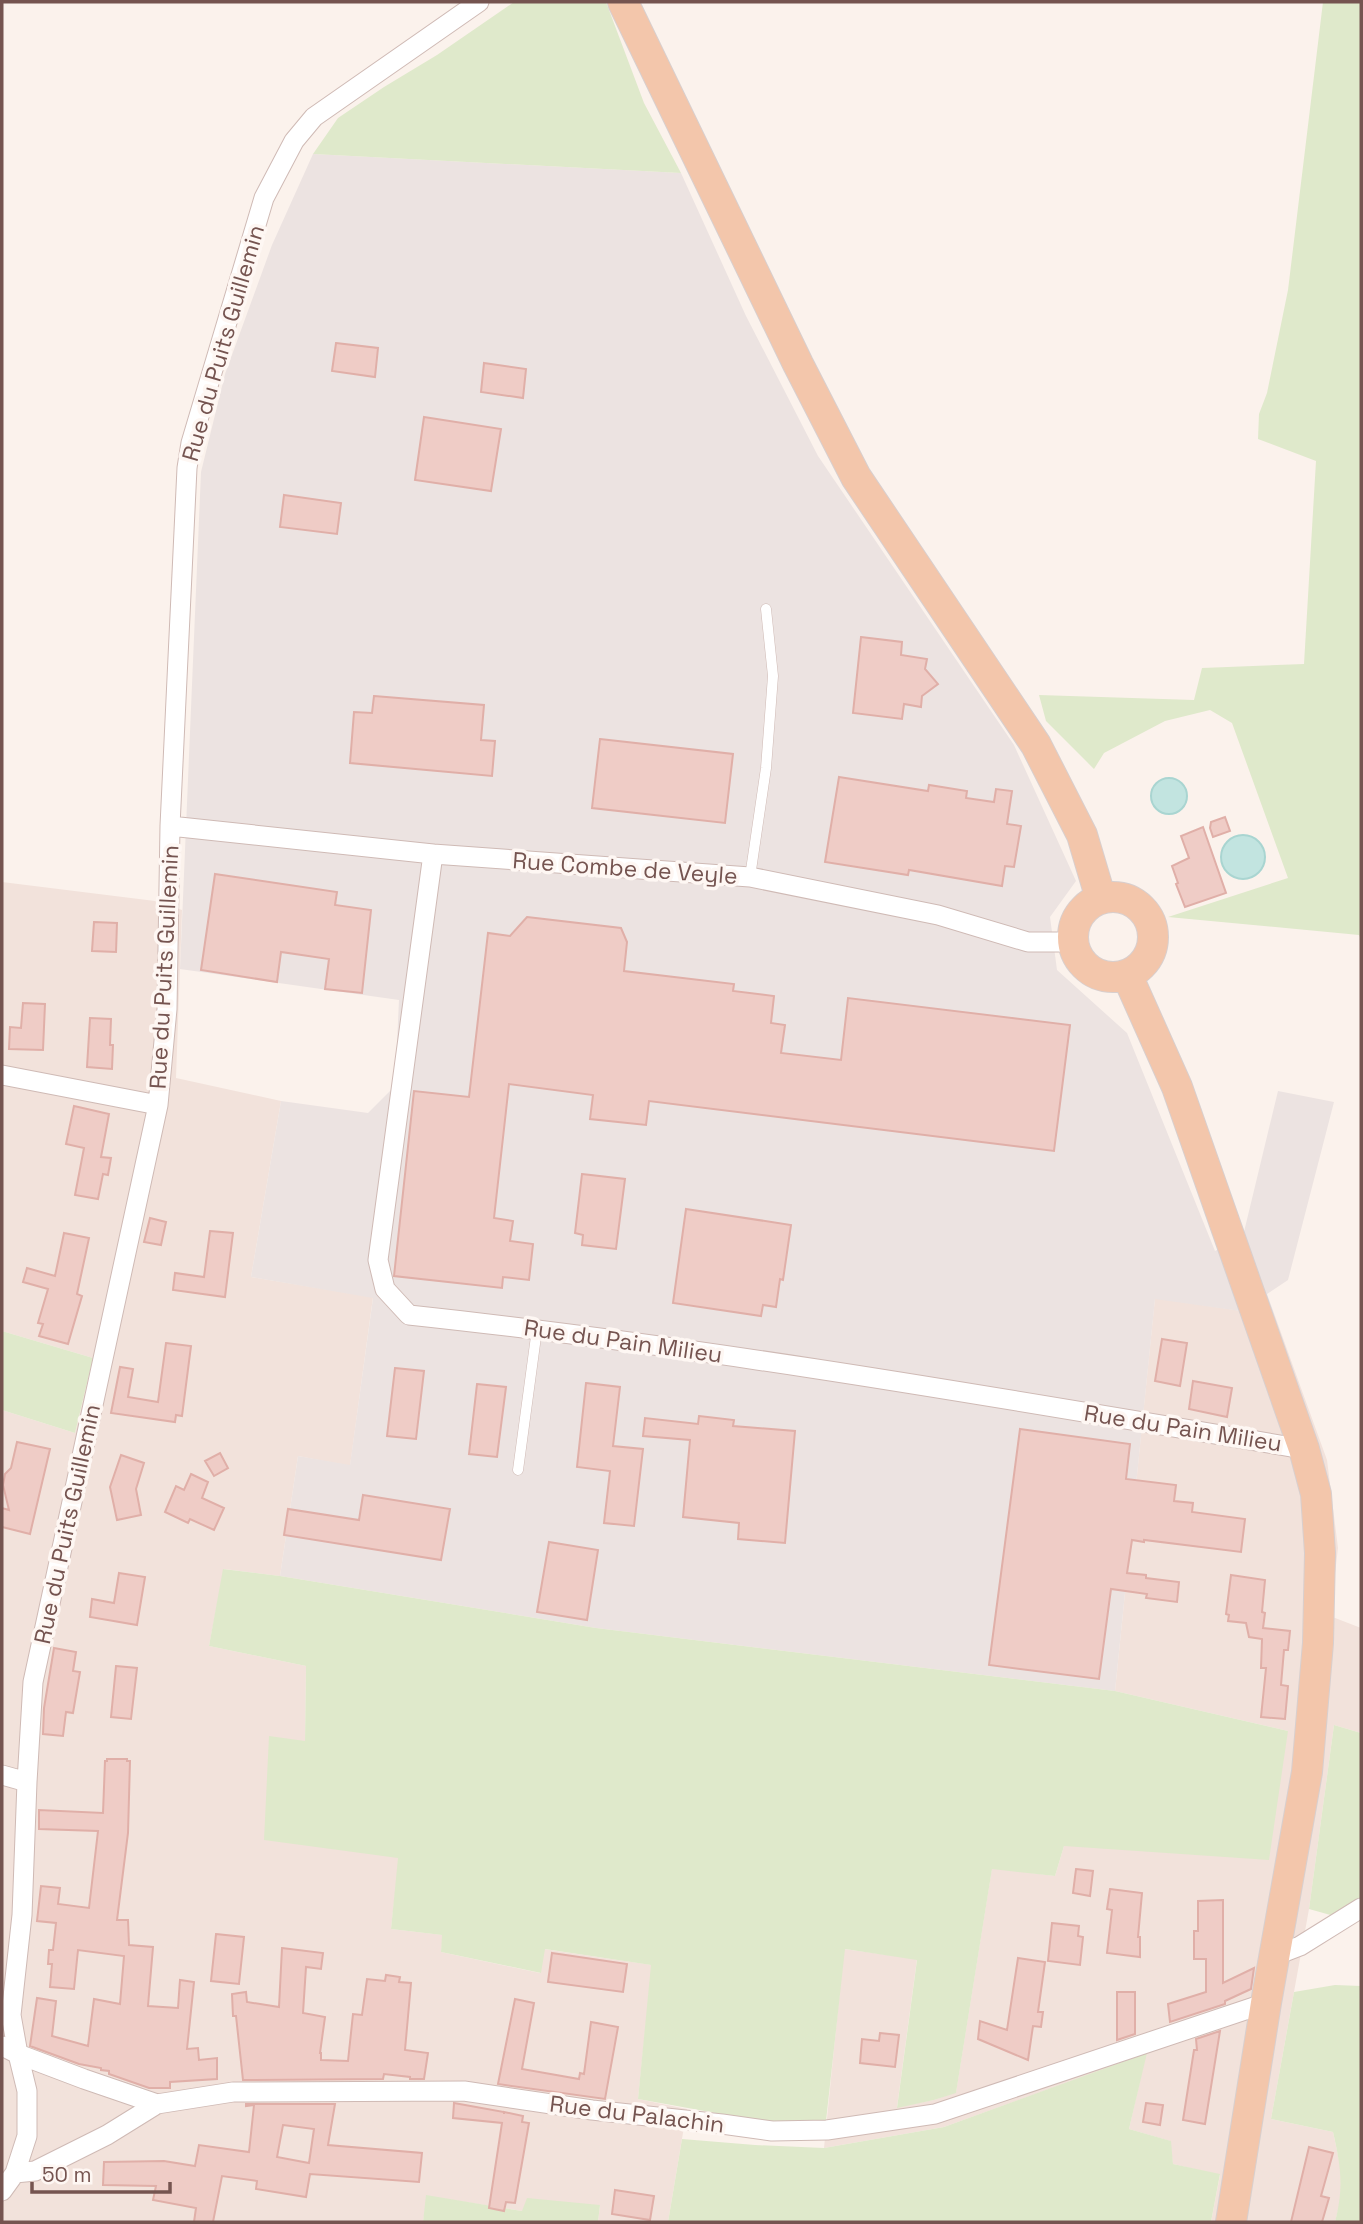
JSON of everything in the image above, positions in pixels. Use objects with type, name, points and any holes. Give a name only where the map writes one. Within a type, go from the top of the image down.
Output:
[{"type":"main road","points":[[623,2],[792,352],[856,477],[1036,745],[1082,835],[1101,899]]},
{"type":"main road","points":[[1101,899],[1127,899],[1148,917],[1153,930],[1153,944],[1148,958],[1139,968],[1127,975],[1111,978],[1097,974],[1086,967],[1077,956],[1073,942],[1079,916],[1088,905],[1101,899]]},
{"type":"main road","points":[[1127,975],[1177,1087],[1304,1449],[1316,1494],[1321,1553],[1318,1643],[1307,1772],[1231,2222]]},
{"type":"street","name":"Rue du Puits Guillemin","points":[[2,2191],[15,2173],[27,2136],[27,2091],[10,2050],[22,1914],[33,1682],[158,1105],[167,1009],[170,826],[187,468],[191,443],[264,198],[294,141],[314,117],[479,2]]},
{"type":"street","name":"Rue Combe de Veyle","points":[[170,826],[433,854],[750,877],[938,915],[1028,942],[1073,942]]},
{"type":"street","name":"Rue du Pain Milieu","points":[[433,854],[378,1260],[385,1289],[409,1315],[537,1328],[876,1377],[1304,1449]]},
{"type":"street","points":[[2,1075],[158,1105]]},
{"type":"street","points":[[2,1775],[27,1782]]},
{"type":"street","points":[[1274,1956],[1300,1946],[1361,1909]]},
{"type":"street","name":"Rue du Palachin","points":[[10,2050],[157,2104],[233,2092],[464,2091],[592,2110],[772,2131],[827,2130],[935,2114],[1266,2003]]},
{"type":"street","points":[[15,2173],[35,2171],[107,2135],[157,2104]]},
{"type":"lane","points":[[750,877],[766,768],[773,676],[766,609]]},
{"type":"lane","points":[[518,1470],[537,1328]]},
{"type":"shaded area","points":[[313,154],[681,173],[746,316],[818,456],[1014,745],[1076,881],[1050,917],[1057,970],[1127,1033],[1215,1251],[1243,1236],[1278,1091],[1334,1102],[1288,1280],[1267,1294],[1275,1316],[1155,1299],[1115,1691],[596,1628],[280,1576],[298,1456],[350,1465],[373,1298],[251,1277],[281,1101],[368,1113],[395,1086],[399,1000],[180,969],[201,472],[225,374],[272,245]]},
{"type":"shaded area","points":[[2,882],[155,901],[182,910],[176,1078],[281,1101],[251,1277],[373,1297],[350,1466],[298,1456],[280,1576],[224,1569],[209,1646],[306,1666],[305,1742],[269,1737],[399,1858],[391,1929],[443,1935],[441,1952],[540,1973],[544,1949],[652,1965],[638,2099],[687,2109],[668,2222],[598,2222],[600,2205],[522,2211],[427,2196],[423,2222],[2,2222],[2,1410],[75,1433],[93,1358],[2,1331]]},
{"type":"shaded area","points":[[1155,1298],[1275,1316],[1327,1460],[1338,1548],[1330,1616],[1361,1628],[1361,1733],[1334,1725],[1309,1909],[1271,2119],[1333,2132],[1341,2169],[1341,2199],[1335,2222],[1211,2222],[1220,2175],[1173,2164],[1170,2141],[1129,2129],[1146,2054],[944,2127],[824,2148],[844,1949],[917,1959],[897,2107],[934,2100],[956,2092],[992,1868],[1055,1876],[1064,1846],[1288,1731],[1115,1691]]},
{"type":"green space","points":[[514,2],[606,2],[644,103],[681,173],[313,154],[338,118]]},
{"type":"green space","points":[[1323,2],[1361,2],[1361,939],[1359,935],[1168,917],[1288,878],[1232,723],[1210,710],[1165,721],[1104,753],[1094,769],[1046,721],[1039,695],[1194,700],[1202,668],[1304,664],[1316,461],[1258,439],[1259,414],[1267,393],[1288,290]]},
{"type":"green space","points":[[2,1331],[93,1358],[75,1433],[2,1410]]},
{"type":"green space","points":[[223,1569],[596,1628],[1115,1691],[1288,1731],[1269,1860],[1064,1846],[1055,1876],[992,1869],[956,2093],[897,2108],[917,1960],[845,1949],[826,2121],[771,2123],[638,2099],[651,1965],[545,1949],[541,1973],[441,1952],[442,1935],[391,1929],[398,1858],[264,1840],[269,1736],[305,1741],[306,1666],[209,1646]]},
{"type":"green space","points":[[1334,1725],[1361,1733],[1361,1897],[1334,1916],[1309,1909]]},
{"type":"green space","points":[[1335,1985],[1361,1986],[1361,2222],[1335,2222],[1340,2198],[1340,2177],[1333,2132],[1271,2119],[1294,1992]]},
{"type":"green space","points":[[1147,2053],[1129,2129],[1171,2141],[1173,2164],[1220,2174],[1211,2222],[668,2222],[682,2139],[824,2148],[944,2127]]},
{"type":"green space","points":[[426,2195],[522,2211],[527,2198],[600,2205],[598,2222],[423,2222]]},
{"type":"water","points":[[1169,778],[1182,783],[1187,796],[1182,809],[1169,814],[1156,809],[1151,796],[1156,783]]},
{"type":"water","points":[[1243,835],[1258,842],[1265,857],[1258,872],[1243,879],[1228,872],[1221,857],[1228,842]]},
{"type":"building","points":[[336,343],[378,348],[375,377],[332,371]]},
{"type":"building","points":[[484,363],[526,369],[523,398],[481,392]]},
{"type":"building","points":[[424,417],[501,429],[491,491],[415,480]]},
{"type":"building","points":[[284,495],[341,503],[337,534],[280,527]]},
{"type":"building","points":[[861,637],[902,642],[901,655],[927,659],[925,669],[938,684],[922,696],[921,707],[904,704],[902,719],[853,713]]},
{"type":"building","points":[[374,696],[484,705],[481,740],[495,741],[492,776],[350,763],[354,712],[372,713]]},
{"type":"building","points":[[600,739],[733,754],[725,823],[592,808]]},
{"type":"building","points":[[839,777],[928,791],[929,785],[967,791],[966,798],[994,802],[996,789],[1012,791],[1007,824],[1021,826],[1014,867],[1005,866],[1002,886],[909,870],[908,875],[825,862]]},
{"type":"building","points":[[1225,817],[1230,831],[1213,837],[1211,822]]},
{"type":"building","points":[[1203,827],[1226,893],[1185,907],[1172,866],[1189,858],[1181,836]]},
{"type":"building","points":[[215,874],[337,892],[335,905],[371,910],[362,993],[325,989],[329,959],[281,952],[277,982],[201,970]]},
{"type":"building","points":[[527,917],[621,928],[627,942],[624,971],[734,984],[733,991],[774,996],[771,1023],[785,1025],[781,1053],[841,1060],[848,998],[1070,1025],[1054,1151],[649,1101],[646,1125],[590,1119],[593,1095],[509,1084],[494,1218],[513,1221],[510,1241],[533,1244],[529,1280],[503,1277],[502,1288],[394,1276],[414,1091],[469,1097],[488,933],[510,936]]},
{"type":"building","points":[[94,922],[117,923],[116,952],[92,951]]},
{"type":"building","points":[[23,1003],[45,1004],[43,1050],[9,1049],[10,1027],[21,1028]]},
{"type":"building","points":[[90,1018],[111,1019],[112,1069],[87,1067]]},
{"type":"building","points":[[74,1106],[109,1114],[101,1157],[111,1158],[108,1175],[103,1174],[98,1199],[75,1195],[84,1148],[66,1144]]},
{"type":"building","points":[[582,1174],[625,1179],[616,1249],[582,1245],[583,1235],[575,1233]]},
{"type":"building","points":[[686,1209],[791,1225],[776,1307],[763,1305],[761,1316],[673,1303]]},
{"type":"building","points":[[150,1218],[166,1222],[161,1245],[144,1242]]},
{"type":"building","points":[[210,1231],[233,1233],[225,1297],[173,1290],[175,1273],[204,1277]]},
{"type":"building","points":[[64,1233],[89,1238],[77,1294],[82,1296],[68,1344],[39,1336],[43,1324],[38,1323],[48,1289],[23,1282],[27,1268],[55,1276]]},
{"type":"building","points":[[1162,1339],[1187,1343],[1180,1386],[1155,1381]]},
{"type":"building","points":[[166,1343],[191,1346],[182,1416],[176,1415],[175,1422],[111,1413],[120,1367],[133,1369],[128,1397],[158,1402]]},
{"type":"building","points":[[395,1368],[424,1371],[416,1439],[387,1436]]},
{"type":"building","points":[[1193,1381],[1232,1388],[1227,1417],[1189,1409]]},
{"type":"building","points":[[586,1383],[620,1387],[613,1446],[643,1449],[634,1526],[604,1523],[610,1471],[577,1467]]},
{"type":"building","points":[[477,1384],[506,1387],[497,1457],[469,1454]]},
{"type":"building","points":[[699,1416],[734,1420],[733,1426],[795,1431],[785,1543],[738,1539],[739,1523],[683,1517],[690,1440],[643,1436],[645,1418],[698,1424]]},
{"type":"building","points":[[1020,1429],[1130,1444],[1126,1479],[1176,1485],[1174,1501],[1193,1503],[1192,1512],[1245,1519],[1241,1552],[1132,1540],[1127,1573],[1179,1582],[1177,1602],[1111,1589],[1099,1679],[989,1665]]},
{"type":"building","points":[[17,1442],[50,1449],[30,1534],[2,1527],[2,1508],[9,1510],[3,1485],[5,1474],[11,1468]]},
{"type":"building","points":[[220,1453],[228,1468],[214,1476],[205,1461]]},
{"type":"building","points":[[121,1455],[144,1463],[136,1489],[141,1515],[117,1520],[110,1487]]},
{"type":"building","points":[[191,1474],[208,1482],[202,1498],[224,1508],[214,1530],[190,1519],[188,1523],[165,1512],[176,1486],[184,1490]]},
{"type":"building","points":[[363,1495],[450,1509],[441,1560],[284,1535],[288,1509],[359,1520]]},
{"type":"building","points":[[549,1542],[598,1550],[587,1620],[537,1612]]},
{"type":"building","points":[[119,1573],[145,1577],[137,1625],[90,1617],[92,1599],[114,1603]]},
{"type":"building","points":[[1231,1575],[1265,1580],[1263,1628],[1290,1631],[1288,1650],[1284,1650],[1281,1685],[1288,1686],[1285,1719],[1261,1717],[1266,1668],[1261,1668],[1262,1639],[1249,1637],[1246,1623],[1228,1621],[1229,1615],[1226,1614]]},
{"type":"building","points":[[54,1648],[76,1652],[73,1671],[80,1672],[73,1713],[66,1712],[63,1736],[43,1734],[44,1708]]},
{"type":"building","points":[[116,1666],[137,1668],[131,1719],[111,1717]]},
{"type":"building","points":[[107,1759],[130,1761],[128,1833],[117,1920],[128,1920],[129,1945],[153,1947],[148,2006],[178,2008],[180,1980],[194,1982],[187,2049],[198,2048],[199,2060],[217,2058],[217,2079],[170,2082],[170,2088],[149,2088],[109,2074],[109,2071],[101,2068],[79,2064],[30,2046],[37,1998],[56,2001],[52,2036],[88,2046],[94,1999],[120,2004],[124,1956],[78,1950],[74,1989],[50,1987],[52,1964],[48,1964],[49,1950],[53,1950],[56,1923],[37,1921],[41,1886],[60,1888],[58,1904],[89,1908],[98,1831],[39,1829],[39,1810],[103,1813]]},
{"type":"building","points":[[1076,1869],[1093,1871],[1090,1896],[1073,1893]]},
{"type":"building","points":[[1110,1889],[1142,1893],[1138,1937],[1140,1957],[1107,1953],[1112,1910],[1107,1909]]},
{"type":"building","points":[[1223,1900],[1223,1983],[1254,1968],[1251,1989],[1225,2001],[1225,2004],[1170,2022],[1168,2004],[1206,1992],[1206,1959],[1194,1959],[1198,1901]]},
{"type":"building","points":[[1052,1923],[1079,1926],[1078,1936],[1083,1937],[1080,1965],[1048,1961]]},
{"type":"building","points":[[216,1934],[244,1937],[239,1984],[211,1981]]},
{"type":"building","points":[[282,1948],[323,1953],[321,1969],[306,1967],[303,2013],[325,2017],[321,2060],[348,2061],[353,2014],[362,2015],[367,1979],[385,1981],[386,1975],[400,1977],[399,1982],[411,1983],[405,2050],[428,2053],[424,2079],[384,2074],[383,2079],[243,2080],[232,1994],[246,1992],[247,2002],[279,2007]]},
{"type":"building","points":[[552,1953],[627,1964],[623,1992],[548,1982]]},
{"type":"building","points":[[1018,1958],[1045,1962],[1038,2012],[1043,2012],[1041,2027],[1033,2026],[1028,2060],[978,2039],[980,2021],[1007,2030]]},
{"type":"building","points":[[1117,1992],[1135,1992],[1135,2034],[1117,2040]]},
{"type":"building","points":[[515,1999],[534,2003],[522,2069],[579,2079],[580,2073],[584,2074],[591,2022],[618,2027],[605,2099],[498,2084]]},
{"type":"building","points":[[1220,2031],[1205,2124],[1183,2120],[1194,2050],[1197,2050],[1196,2039]]},
{"type":"building","points":[[880,2033],[899,2035],[895,2067],[860,2063],[862,2039],[879,2041]]},
{"type":"building","points":[[454,2103],[523,2116],[522,2122],[529,2123],[515,2203],[506,2202],[504,2211],[489,2208],[502,2123],[453,2118]]},
{"type":"building","points":[[1146,2103],[1163,2105],[1160,2125],[1143,2122]]},
{"type":"building","points":[[246,2104],[335,2104],[328,2145],[422,2153],[419,2182],[310,2174],[306,2197],[256,2189],[257,2181],[222,2176],[213,2222],[194,2222],[196,2208],[153,2200],[156,2186],[103,2185],[104,2162],[164,2161],[195,2166],[199,2145],[249,2152],[254,2105]],"holes":[[[283,2125],[314,2129],[309,2163],[277,2157]]]},
{"type":"building","points":[[1309,2147],[1333,2153],[1321,2196],[1329,2198],[1322,2222],[1291,2222]]},
{"type":"building","points":[[615,2190],[654,2196],[650,2220],[612,2214]]}]
